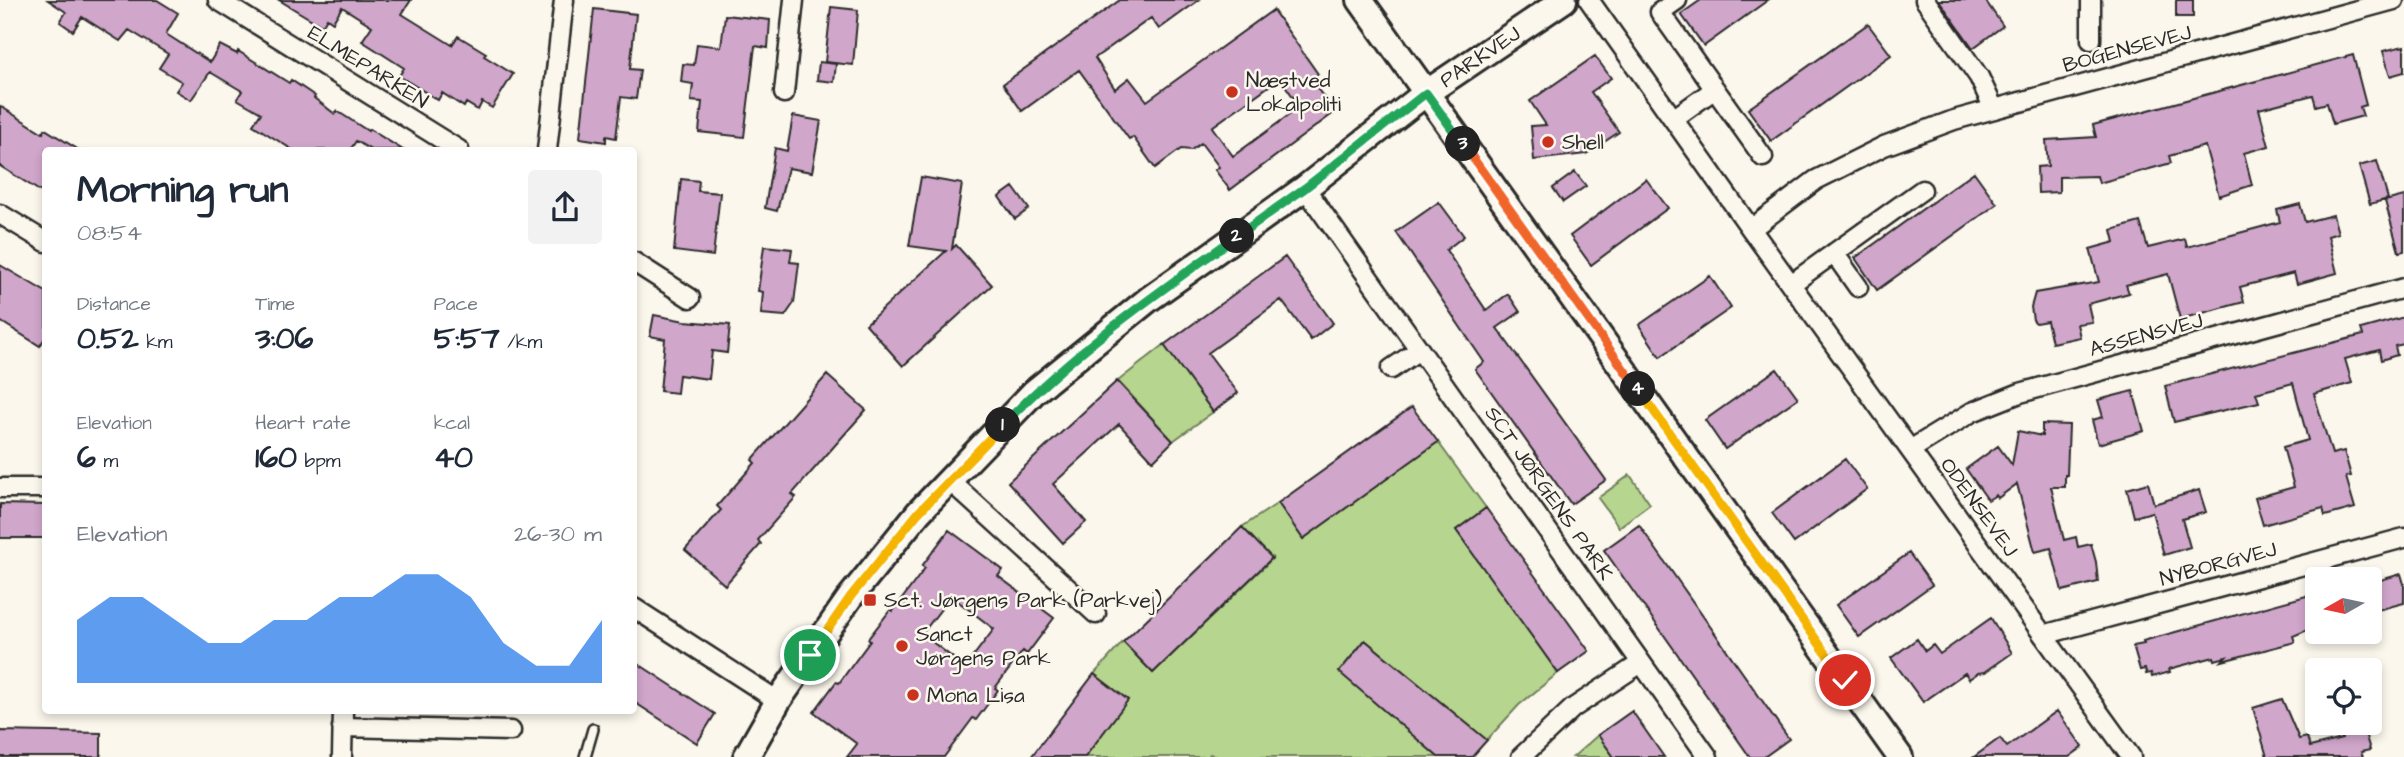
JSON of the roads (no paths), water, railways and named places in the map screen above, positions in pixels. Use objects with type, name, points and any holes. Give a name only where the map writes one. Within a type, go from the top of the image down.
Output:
[{"type":"street","name":"ELMEPARKEN","points":[[218,0],[454,147]]},
{"type":"street","points":[[547,147],[564,0]]},
{"type":"street","points":[[784,93],[794,0]]},
{"type":"street","points":[[1360,0],[1900,757]]},
{"type":"street","name":"PARKVEJ","points":[[746,757],[778,701],[851,596],[918,513],[1034,392],[1149,299],[1305,188],[1426,93],[1564,0]]},
{"type":"street","name":"ODENSEVEJ","points":[[1590,0],[1751,229],[2131,757]]},
{"type":"street","points":[[1677,0],[1660,12],[1763,157]]},
{"type":"street","points":[[1925,0],[1979,77],[1994,109]]},
{"type":"street","points":[[2091,0],[2091,40]]},
{"type":"street","name":"BOGENSEVEJ","points":[[1751,229],[1816,180],[1884,146],[1954,120],[2394,0]]},
{"type":"street","points":[[1673,119],[1715,89]]},
{"type":"street","name":"SCT JØRGENS PARK","points":[[1305,188],[1708,757]]},
{"type":"street","points":[[1791,284],[1922,190]]},
{"type":"street","points":[[0,214],[42,240]]},
{"type":"street","points":[[1834,253],[1858,287]]},
{"type":"street","points":[[637,264],[690,298]]},
{"type":"street","name":"ASSENSVEJ","points":[[1910,450],[1972,412],[2020,393],[2404,288]]},
{"type":"street","points":[[1391,369],[1419,350]]},
{"type":"street","points":[[950,481],[1096,614]]},
{"type":"street","points":[[0,488],[42,488]]},
{"type":"street","name":"NYBORGVEJ","points":[[2043,635],[2404,538]]},
{"type":"street","points":[[637,610],[778,701]]},
{"type":"street","points":[[1521,757],[1573,708],[1641,663]]},
{"type":"street","points":[[342,757],[343,719],[511,732]]},
{"type":"lane","points":[[585,757],[593,729]]},
{"type":"place","name":"Næstved Lokalpoliti","points":[[1232,92]]},
{"type":"place","name":"Shell","points":[[1548,142]]},
{"type":"place","name":"Sct. Jørgens Park (Parkvej)","points":[[870,600]]},
{"type":"place","name":"Sanct Jørgens Park","points":[[902,646]]},
{"type":"place","name":"Mona Lisa","points":[[913,695]]}]
